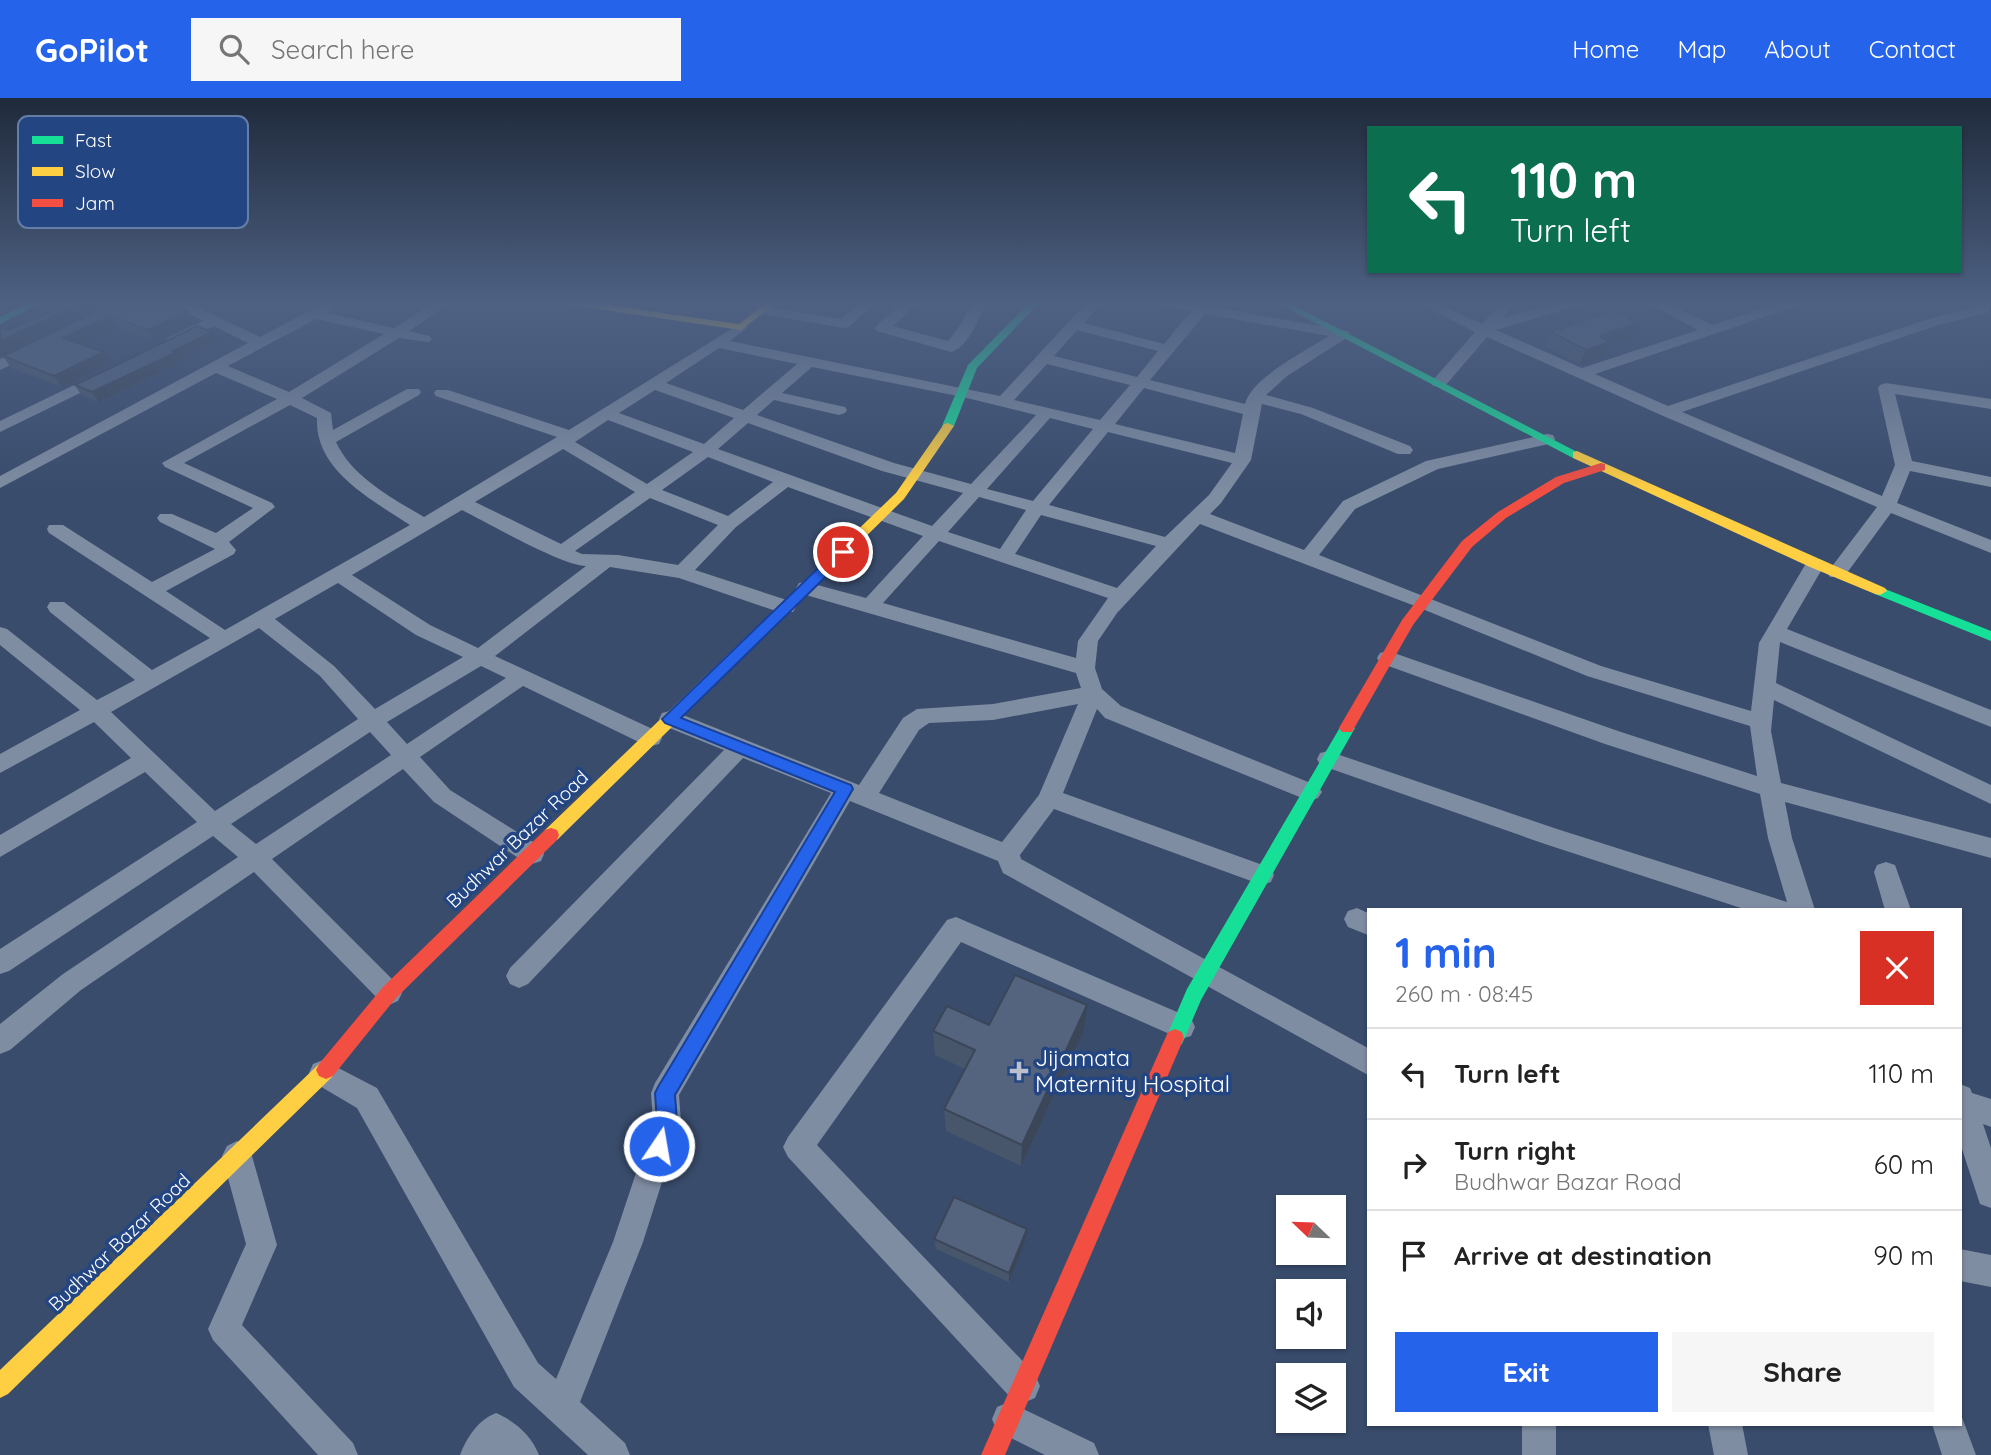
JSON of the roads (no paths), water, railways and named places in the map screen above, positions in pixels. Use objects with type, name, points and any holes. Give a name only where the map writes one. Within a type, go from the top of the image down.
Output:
[{"type":"main road","name":"Budhwar Bazar Road","points":[[0,1386],[323,1073],[389,993],[900,496],[953,419],[974,365]]},
{"type":"main road","points":[[1404,365],[1601,467],[1815,564],[1991,636]]},
{"type":"main road","points":[[993,1455],[1206,974],[1328,759],[1422,601],[1467,544],[1502,515],[1560,480],[1601,467]]},
{"type":"street","points":[[0,483],[221,365]]},
{"type":"street","points":[[218,541],[266,508],[171,463],[290,399],[345,365]]},
{"type":"street","points":[[0,764],[425,526],[608,415],[684,365]]},
{"type":"street","points":[[561,552],[706,451],[804,365]]},
{"type":"street","points":[[830,365],[963,392],[1242,460]]},
{"type":"street","points":[[1003,402],[1036,365]]},
{"type":"street","points":[[1075,365],[1253,404],[1307,411],[1404,450]]},
{"type":"street","points":[[1004,556],[1037,509],[1155,365]]},
{"type":"street","points":[[1293,365],[1281,373],[1253,404],[1242,460],[1215,499],[1121,596],[1088,640],[1085,668],[1093,693],[1113,712],[1310,792]]},
{"type":"street","points":[[1439,383],[1454,365]]},
{"type":"street","points":[[1563,365],[1886,507],[1991,547]]},
{"type":"street","points":[[1580,373],[1603,365]]},
{"type":"street","points":[[1667,412],[1805,365]]},
{"type":"street","points":[[0,427],[119,368]]},
{"type":"street","points":[[216,368],[325,416],[327,440],[336,459],[379,497],[425,526]]},
{"type":"street","points":[[655,385],[915,474],[1169,544]]},
{"type":"street","points":[[1837,573],[1886,507],[1904,465],[1886,388],[1991,404]]},
{"type":"street","points":[[327,440],[413,392]]},
{"type":"street","points":[[442,393],[568,439],[631,484],[730,523]]},
{"type":"street","points":[[771,394],[839,410]]},
{"type":"street","points":[[869,607],[1047,412]]},
{"type":"street","points":[[608,415],[880,515],[1121,596]]},
{"type":"street","points":[[1307,558],[1349,505],[1432,465],[1547,439]]},
{"type":"street","points":[[1904,465],[1991,482]]},
{"type":"street","points":[[682,572],[730,523],[786,480]]},
{"type":"street","points":[[463,503],[579,560],[682,572],[786,607]]},
{"type":"street","points":[[1197,516],[1422,601],[1594,671],[1761,722]]},
{"type":"street","points":[[151,591],[227,550],[218,541],[166,518]]},
{"type":"street","points":[[56,528],[225,639]]},
{"type":"street","points":[[0,964],[371,721],[480,657],[605,561]]},
{"type":"street","points":[[1801,908],[1780,838],[1760,731],[1769,643],[1815,564]]},
{"type":"street","points":[[339,575],[423,630],[651,738]]},
{"type":"street","points":[[806,589],[1085,668]]},
{"type":"street","points":[[57,607],[151,681]]},
{"type":"street","points":[[261,619],[327,671],[442,796],[532,854]]},
{"type":"street","points":[[1775,632],[1991,719]]},
{"type":"street","points":[[0,634],[96,711],[213,823],[257,858],[389,993]]},
{"type":"street","points":[[1387,658],[1613,738],[1771,789],[1991,848]]},
{"type":"street","points":[[0,1041],[72,982],[522,677]]},
{"type":"street","points":[[1764,686],[1991,795]]},
{"type":"street","points":[[561,1407],[632,1230],[667,1122],[665,1093],[854,793],[911,724],[925,715],[993,712],[1093,693]]},
{"type":"street","points":[[1007,854],[1049,799],[1093,693]]},
{"type":"street","points":[[670,719],[1007,854],[1012,866],[1367,1061]]},
{"type":"street","points":[[519,976],[740,747]]},
{"type":"street","points":[[1328,759],[1553,837],[1773,908]]},
{"type":"street","points":[[0,847],[146,760]]},
{"type":"street","points":[[1049,799],[1071,804],[1262,875]]},
{"type":"street","points":[[1885,872],[1897,908]]},
{"type":"street","points":[[1023,1386],[798,1147],[956,928],[1181,1027]]},
{"type":"street","points":[[323,1073],[367,1098],[526,1375],[613,1455]]},
{"type":"street","points":[[1962,1102],[1991,1113]]},
{"type":"street","points":[[1962,1105],[1991,1194]]},
{"type":"street","points":[[237,1156],[262,1245],[224,1329],[341,1455]]},
{"type":"street","points":[[1962,1265],[1991,1271]]},
{"type":"street","points":[[1009,1419],[1082,1455]]},
{"type":"street","points":[[1539,1426],[1539,1455]]},
{"type":"street","points":[[1725,1426],[1731,1455]]},
{"type":"street","points":[[1951,1426],[1959,1455]]},
{"type":"street","points":[[477,1455],[496,1430],[522,1455]]},
{"type":"place","name":"Jijamata Maternity Hospital","points":[[1019,1071]]}]
